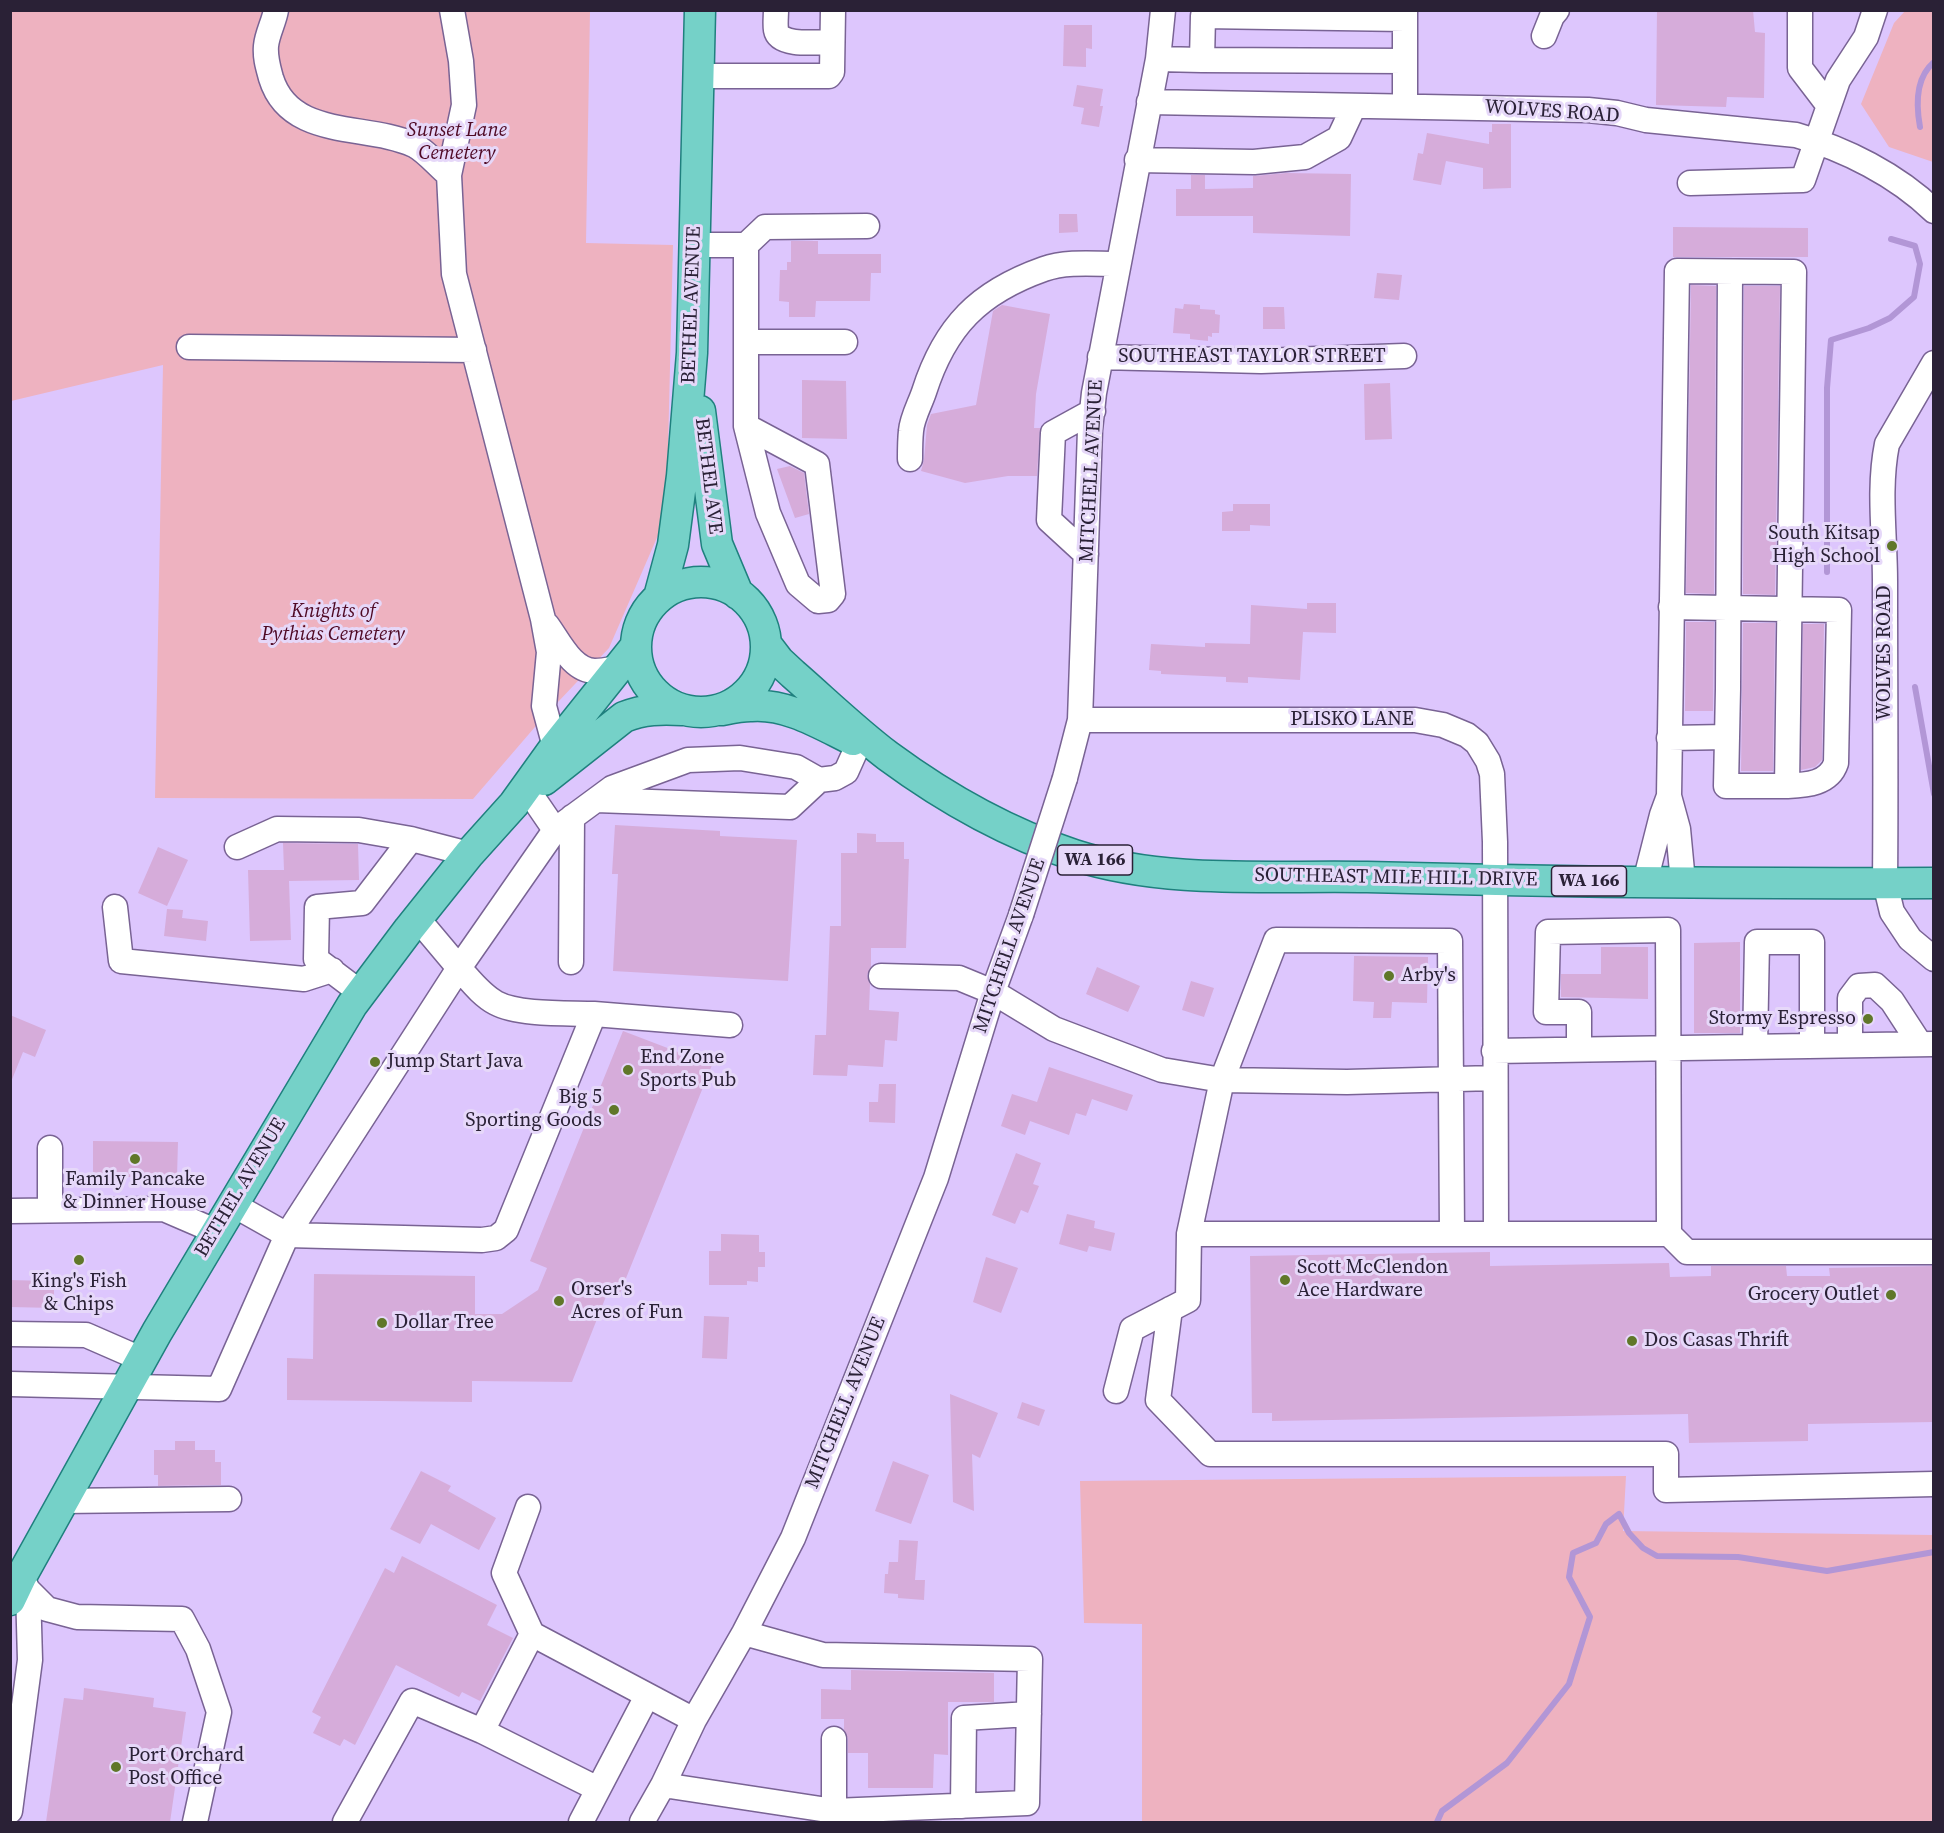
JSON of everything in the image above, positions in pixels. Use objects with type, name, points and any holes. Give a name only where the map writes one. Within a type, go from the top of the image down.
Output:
[{"type":"main road","name":"BETHEL AVENUE","points":[[659,597],[673,545],[682,476],[692,353],[700,10]]},
{"type":"main road","name":"BETHEL AVE","points":[[692,353],[717,544],[738,594]]},
{"type":"main road","points":[[659,597],[674,588],[690,583],[707,582],[723,586],[738,594]]},
{"type":"main road","name":"WA 166","points":[[738,594],[758,616],[764,630],[766,644]]},
{"type":"main road","name":"WA 166","points":[[659,597],[642,619],[627,657],[638,664],[644,680],[669,705],[686,711],[716,711]]},
{"type":"main road","points":[[716,711],[743,697],[753,686],[763,666],[766,644]]},
{"type":"main road","name":"SOUTHEAST MILE HILL DRIVE","points":[[766,644],[786,667],[886,755],[954,801],[1024,836],[1074,855],[1144,871],[1220,876],[1645,882],[1934,883]]},
{"type":"main road","name":"BETHEL AVENUE","points":[[521,798],[555,747],[627,657]]},
{"type":"main road","name":"SOUTHEAST MILE HILL DRIVE","points":[[716,711],[752,706],[771,707],[807,717],[886,755]]},
{"type":"main road","name":"BETHEL AVENUE","points":[[20,1589],[62,1501],[125,1386],[215,1232],[334,1033],[417,918],[469,854],[521,798],[624,717],[653,709],[686,711]]},
{"type":"street","points":[[276,10],[266,43],[266,62],[274,88],[291,110],[311,122],[368,133],[415,146],[449,175]]},
{"type":"street","points":[[452,10],[461,62],[464,105],[449,175],[454,274],[543,619],[549,652],[544,706],[555,747]]},
{"type":"street","points":[[776,10],[776,30],[779,38],[787,41],[832,42]]},
{"type":"street","points":[[699,76],[829,76],[832,72],[833,10]]},
{"type":"street","points":[[1545,36],[1552,16],[1557,10]]},
{"type":"street","points":[[1800,10],[1800,68],[1829,106]]},
{"type":"street","points":[[1690,183],[1803,180],[1838,80],[1866,37],[1875,10]]},
{"type":"street","points":[[1163,13],[1203,16],[1405,15],[1405,106]]},
{"type":"street","name":"MITCHELL AVENUE","points":[[642,1822],[663,1785],[694,1720],[744,1633],[793,1538],[936,1178],[993,992],[1021,915],[1065,778],[1080,720],[1093,411],[1100,357],[1158,59],[1163,13]]},
{"type":"street","points":[[1202,60],[1203,16]]},
{"type":"street","points":[[1158,59],[1405,61]]},
{"type":"street","name":"WOLVES ROAD","points":[[1149,102],[1588,110],[1617,113],[1646,120],[1796,135],[1817,141],[1872,167],[1922,200],[1934,211]]},
{"type":"street","points":[[1137,160],[1254,162],[1305,157],[1339,138],[1354,106]]},
{"type":"street","points":[[694,244],[746,244],[765,227],[867,226]]},
{"type":"street","points":[[746,244],[746,426],[768,513],[798,584],[818,601],[828,600],[833,594],[817,464],[746,426]]},
{"type":"street","points":[[910,459],[911,429],[932,368],[942,347],[960,321],[992,294],[1045,269],[1070,264],[1118,264]]},
{"type":"street","points":[[1683,882],[1678,829],[1669,796],[1677,272],[1794,272],[1787,786]]},
{"type":"street","points":[[1671,607],[1729,607],[1839,610],[1836,763],[1833,771],[1816,782],[1787,786],[1726,786],[1729,607],[1730,272]]},
{"type":"street","points":[[746,342],[845,342]]},
{"type":"street","points":[[189,348],[474,350]]},
{"type":"street","name":"SOUTHEAST TAYLOR STREET","points":[[1100,357],[1261,361],[1404,356]]},
{"type":"street","name":"WOLVES ROAD","points":[[1934,363],[1887,444],[1883,494],[1885,883],[1892,912],[1910,939],[1934,959]]},
{"type":"street","points":[[1086,554],[1049,520],[1053,433],[1093,411]]},
{"type":"street","points":[[543,619],[573,662],[583,668],[595,671],[627,657]]},
{"type":"street","name":"PLISKO LANE","points":[[1080,720],[1415,720],[1443,725],[1467,735],[1477,743],[1488,761],[1492,774],[1496,1233]]},
{"type":"street","points":[[1669,738],[1727,738]]},
{"type":"street","points":[[596,800],[790,807],[819,780],[835,778],[846,772],[859,743]]},
{"type":"street","points":[[10,1384],[219,1389],[287,1234],[459,968],[564,824],[612,788],[688,760],[740,758],[796,767],[819,780]]},
{"type":"street","points":[[1645,882],[1669,796]]},
{"type":"street","points":[[521,798],[564,824]]},
{"type":"street","points":[[564,824],[571,962]]},
{"type":"street","points":[[237,847],[277,829],[359,830],[411,839],[469,854]]},
{"type":"street","points":[[361,993],[316,959],[317,907],[362,903],[411,839]]},
{"type":"street","points":[[115,907],[121,961],[304,979],[332,970]]},
{"type":"street","points":[[417,918],[483,994],[497,1004],[516,1010],[730,1025]]},
{"type":"street","points":[[1579,1049],[1579,1012],[1546,1012],[1548,932],[1668,930],[1669,1234]]},
{"type":"street","points":[[1116,1391],[1132,1329],[1188,1300],[1189,1233],[1222,1080],[1276,940],[1450,941],[1452,1233]]},
{"type":"street","points":[[1755,1046],[1757,942],[1812,942],[1812,1045]]},
{"type":"street","points":[[881,976],[959,978],[993,992],[1054,1029],[1162,1070],[1222,1080],[1295,1082],[1494,1078]]},
{"type":"street","points":[[1850,1045],[1850,998],[1858,986],[1875,985],[1892,1001],[1927,1044]]},
{"type":"street","points":[[232,1204],[287,1234],[482,1240],[496,1238],[506,1230],[594,1014]]},
{"type":"street","points":[[1494,1051],[1927,1044]]},
{"type":"street","points":[[50,1148],[50,1210]]},
{"type":"street","points":[[10,1211],[164,1209],[215,1232]]},
{"type":"street","points":[[1189,1233],[1669,1234],[1687,1252],[1934,1252]]},
{"type":"street","points":[[1170,1309],[1158,1400],[1210,1454],[1666,1454],[1666,1490],[1934,1484]]},
{"type":"street","points":[[10,1334],[86,1335],[141,1359]]},
{"type":"street","points":[[62,1501],[229,1499]]},
{"type":"street","points":[[528,1507],[504,1573],[532,1634],[694,1720]]},
{"type":"street","points":[[20,1589],[47,1609],[77,1617],[182,1619],[198,1649],[219,1712],[195,1822]]},
{"type":"street","points":[[10,1811],[30,1659],[20,1589]]},
{"type":"street","points":[[663,1785],[834,1811],[1027,1803],[1030,1659],[823,1655],[744,1633]]},
{"type":"street","points":[[482,1731],[532,1634]]},
{"type":"street","points":[[581,1822],[647,1695]]},
{"type":"street","points":[[345,1822],[412,1701],[482,1731],[598,1789]]},
{"type":"street","points":[[963,1806],[964,1718],[1029,1714]]},
{"type":"street","points":[[834,1739],[834,1811]]},
{"type":"green space","points":[[10,11],[590,11],[586,243],[673,245],[667,489],[659,533],[609,648],[541,720],[473,799],[155,798],[163,365],[11,401]]},
{"type":"green space","points":[[1905,11],[1933,11],[1933,162],[1889,147],[1861,104],[1894,23]]},
{"type":"green space","points":[[1626,1476],[1623,1531],[1933,1535],[1933,1822],[1142,1822],[1142,1624],[1084,1623],[1080,1481]]},
{"type":"building","points":[[1657,10],[1753,10],[1755,32],[1765,33],[1764,98],[1727,97],[1726,107],[1656,105]]},
{"type":"building","points":[[1064,25],[1092,25],[1092,49],[1086,48],[1086,67],[1063,66]]},
{"type":"building","points":[[1077,85],[1103,89],[1099,127],[1081,124],[1084,108],[1073,106]]},
{"type":"building","points":[[1492,124],[1511,124],[1511,188],[1483,189],[1483,168],[1446,161],[1441,185],[1413,180],[1418,153],[1423,154],[1427,133],[1489,144]]},
{"type":"building","points":[[1286,173],[1351,174],[1350,236],[1253,233],[1253,216],[1176,216],[1176,189],[1191,189],[1191,175],[1205,175],[1205,189],[1253,188],[1253,176]]},
{"type":"building","points":[[1059,214],[1077,214],[1078,232],[1059,233]]},
{"type":"building","points":[[1673,227],[1808,228],[1808,257],[1673,257]]},
{"type":"building","points":[[791,241],[818,241],[818,254],[881,254],[881,273],[871,273],[870,301],[816,301],[815,317],[789,317],[789,302],[779,301],[780,270],[787,270],[787,262],[791,262]]},
{"type":"building","points":[[1377,273],[1402,275],[1399,300],[1374,298]]},
{"type":"building","points":[[1691,285],[1716,286],[1714,594],[1686,593]]},
{"type":"building","points":[[1744,286],[1780,286],[1775,595],[1743,594]]},
{"type":"building","points":[[1184,304],[1200,305],[1200,309],[1215,310],[1215,314],[1220,315],[1219,333],[1212,333],[1212,337],[1208,336],[1208,341],[1190,339],[1190,334],[1173,333],[1175,308],[1183,309]]},
{"type":"building","points":[[1002,305],[1050,314],[1036,394],[1034,428],[1040,428],[1037,476],[1008,476],[965,483],[921,471],[927,425],[931,414],[976,405],[993,311]]},
{"type":"building","points":[[1263,307],[1284,307],[1285,329],[1263,329]]},
{"type":"building","points":[[802,380],[846,381],[847,439],[802,438]]},
{"type":"building","points":[[1390,383],[1392,439],[1365,440],[1364,384]]},
{"type":"building","points":[[790,466],[804,473],[809,514],[795,518],[777,469]]},
{"type":"building","points":[[1233,504],[1270,504],[1270,526],[1250,525],[1250,531],[1222,531],[1222,512],[1233,511]]},
{"type":"building","points":[[1307,603],[1336,603],[1336,633],[1303,632],[1300,680],[1248,677],[1248,683],[1226,682],[1226,677],[1161,674],[1161,671],[1149,670],[1151,644],[1205,647],[1205,643],[1250,644],[1251,605],[1307,609]]},
{"type":"building","points":[[1686,622],[1714,622],[1713,711],[1685,711]]},
{"type":"building","points":[[1743,623],[1775,623],[1773,771],[1741,771]]},
{"type":"building","points":[[1803,624],[1824,624],[1822,760],[1815,767],[1801,770]]},
{"type":"building","points":[[615,825],[720,831],[720,836],[797,840],[788,981],[613,971],[618,874],[612,874]]},
{"type":"building","points":[[857,833],[876,834],[876,842],[904,842],[904,859],[909,859],[906,948],[871,948],[871,967],[867,975],[870,984],[869,1010],[899,1012],[897,1041],[885,1040],[883,1067],[848,1065],[847,1076],[813,1075],[815,1035],[826,1035],[830,926],[841,926],[841,853],[857,853]]},
{"type":"building","points":[[283,843],[358,844],[359,880],[289,881],[291,940],[250,941],[248,870],[284,870]]},
{"type":"building","points":[[158,847],[188,860],[167,906],[138,893]]},
{"type":"building","points":[[167,909],[183,910],[182,918],[208,921],[206,941],[164,936]]},
{"type":"building","points":[[1740,942],[1740,1033],[1694,1033],[1694,943]]},
{"type":"building","points":[[1601,947],[1648,947],[1648,999],[1561,997],[1561,974],[1601,974]]},
{"type":"building","points":[[1354,956],[1428,957],[1427,1003],[1392,1002],[1391,1018],[1373,1018],[1374,1002],[1353,1001]]},
{"type":"building","points":[[1097,967],[1140,986],[1128,1012],[1086,994]]},
{"type":"building","points":[[1191,981],[1214,988],[1204,1017],[1182,1010]]},
{"type":"building","points":[[10,1015],[46,1030],[35,1057],[23,1052],[11,1082]]},
{"type":"building","points":[[623,1031],[712,1065],[618,1298],[607,1294],[572,1382],[472,1381],[472,1402],[287,1400],[287,1358],[313,1359],[314,1274],[475,1276],[475,1314],[502,1314],[538,1290],[547,1268],[530,1261]]},
{"type":"building","points":[[1049,1067],[1133,1095],[1127,1111],[1092,1099],[1086,1116],[1076,1113],[1069,1135],[1030,1121],[1025,1135],[1001,1126],[1012,1094],[1037,1102]]},
{"type":"building","points":[[879,1084],[896,1084],[895,1123],[869,1122],[869,1102],[878,1102]]},
{"type":"building","points":[[93,1141],[178,1142],[177,1177],[93,1177]]},
{"type":"building","points":[[1016,1153],[1041,1163],[1033,1184],[1039,1186],[1028,1213],[1021,1210],[1015,1224],[992,1215]]},
{"type":"building","points":[[1067,1214],[1095,1221],[1094,1228],[1115,1233],[1111,1251],[1089,1246],[1087,1252],[1059,1244]]},
{"type":"building","points":[[721,1234],[759,1235],[759,1252],[765,1252],[765,1267],[758,1267],[758,1282],[747,1281],[747,1285],[709,1285],[709,1251],[721,1251]]},
{"type":"building","points":[[1490,1252],[1490,1266],[1669,1263],[1670,1277],[1711,1276],[1711,1266],[1786,1266],[1787,1276],[1830,1276],[1829,1268],[1934,1266],[1934,1422],[1808,1424],[1808,1441],[1689,1443],[1688,1414],[1272,1421],[1272,1413],[1252,1413],[1250,1256]]},
{"type":"building","points":[[986,1257],[1018,1268],[1001,1313],[973,1302]]},
{"type":"building","points":[[10,1280],[46,1281],[46,1290],[54,1290],[54,1308],[10,1307]]},
{"type":"building","points":[[704,1316],[729,1317],[727,1359],[702,1358]]},
{"type":"building","points":[[950,1394],[998,1413],[980,1458],[972,1454],[974,1511],[953,1502]]},
{"type":"building","points":[[1022,1402],[1045,1410],[1039,1426],[1017,1418]]},
{"type":"building","points":[[175,1441],[195,1441],[195,1450],[215,1450],[215,1462],[221,1462],[221,1485],[158,1486],[158,1475],[154,1475],[154,1450],[175,1450]]},
{"type":"building","points":[[893,1461],[929,1475],[911,1524],[875,1511]]},
{"type":"building","points":[[421,1471],[451,1486],[448,1491],[496,1518],[479,1550],[431,1524],[420,1544],[390,1529]]},
{"type":"building","points":[[899,1540],[918,1541],[915,1580],[925,1580],[924,1600],[898,1598],[898,1594],[884,1593],[885,1574],[888,1574],[889,1562],[898,1562]]},
{"type":"building","points":[[402,1556],[497,1605],[487,1625],[513,1638],[480,1701],[462,1692],[459,1697],[396,1665],[355,1745],[344,1739],[340,1746],[313,1733],[321,1717],[312,1712],[385,1568],[394,1573]]},
{"type":"building","points":[[851,1670],[994,1673],[994,1702],[948,1702],[948,1755],[934,1754],[933,1788],[868,1788],[868,1753],[848,1753],[844,1719],[821,1719],[821,1689],[851,1690]]},
{"type":"building","name":"Port Orchard Post Office","points":[[84,1688],[154,1698],[153,1707],[186,1712],[170,1822],[46,1822],[64,1698],[83,1700]]},
{"type":"waterway","points":[[1920,127],[1918,92],[1923,76],[1934,62]]},
{"type":"waterway","points":[[1827,572],[1827,388],[1831,340],[1869,328],[1890,318],[1914,297],[1920,264],[1915,246],[1891,239]]},
{"type":"waterway","points":[[1915,687],[1934,794]]},
{"type":"waterway","points":[[1437,1822],[1442,1811],[1507,1763],[1569,1684],[1590,1617],[1569,1577],[1573,1553],[1596,1543],[1606,1524],[1619,1514],[1629,1533],[1643,1548],[1657,1556],[1738,1557],[1827,1571],[1934,1552]]},
{"type":"place","name":"South Kitsap High School","points":[[1892,546]]},
{"type":"place","name":"Arby's","points":[[1389,976]]},
{"type":"place","name":"Stormy Espresso","points":[[1868,1019]]},
{"type":"place","name":"Jump Start Java","points":[[375,1062]]},
{"type":"place","name":"End Zone Sports Pub","points":[[628,1070]]},
{"type":"place","name":"Big 5 Sporting Goods","points":[[614,1110]]},
{"type":"place","name":"Family Pancake & Dinner House","points":[[135,1159]]},
{"type":"place","name":"King's Fish & Chips","points":[[79,1260]]},
{"type":"place","name":"Scott McClendon Ace Hardware","points":[[1285,1280]]},
{"type":"place","name":"Grocery Outlet","points":[[1891,1295]]},
{"type":"place","name":"Orser's Acres of Fun","points":[[559,1301]]},
{"type":"place","name":"Dollar Tree","points":[[382,1323]]},
{"type":"place","name":"Dos Casas Thrift","points":[[1632,1341]]},
{"type":"place","name":"Port Orchard Post Office","points":[[116,1767]]},
{"type":"park label","name":"Sunset Lane Cemetery","points":[[457,142]]},
{"type":"park label","name":"Knights of Pythias Cemetery","points":[[333,624]]}]
